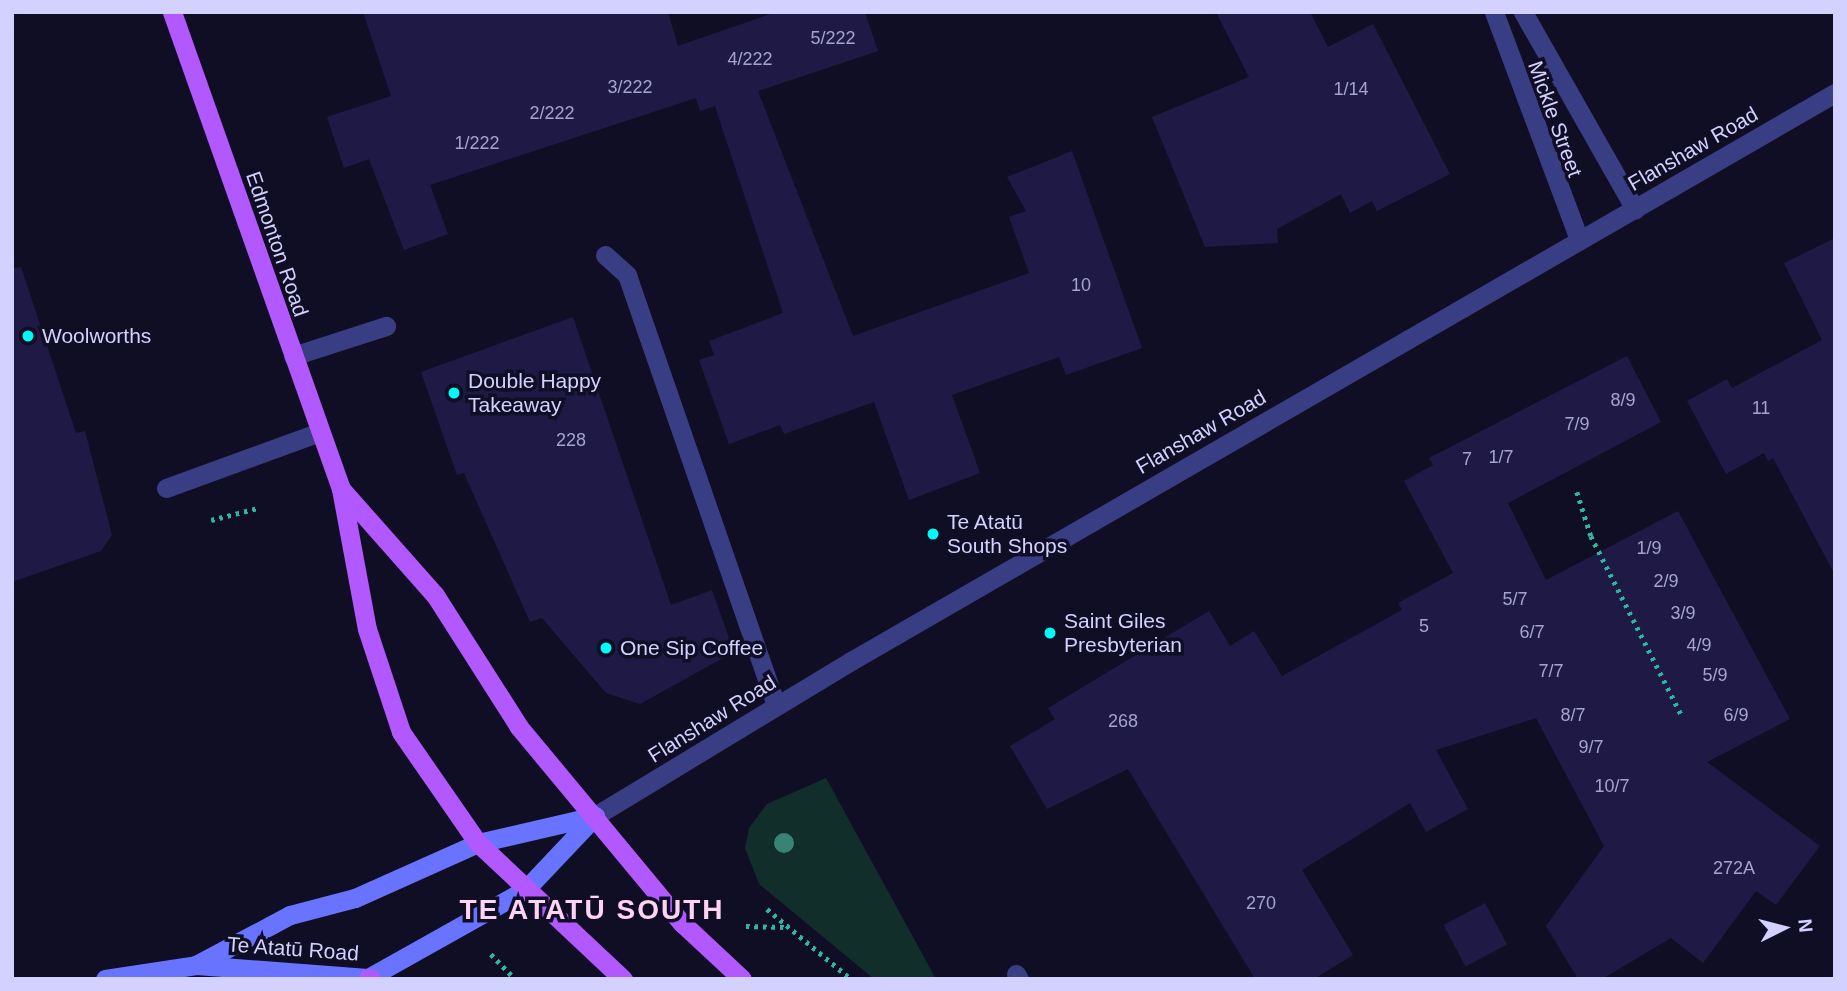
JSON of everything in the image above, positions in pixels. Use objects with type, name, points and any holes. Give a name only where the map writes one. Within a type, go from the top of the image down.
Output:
[{"type":"main road","name":"Edmonton Road","points":[[172,12],[341,489],[367,629],[401,732],[478,843],[525,890]]},
{"type":"main road","name":"Edmonton Road","points":[[341,489],[435,595],[490,687],[595,816]]},
{"type":"main road","name":"Te Atatū Road","points":[[196,965],[290,915],[355,898],[478,843],[595,816]]},
{"type":"main road","name":"Te Atatū Road","points":[[105,979],[196,965],[369,978],[525,890],[595,816]]},
{"type":"main road","points":[[595,816],[682,923],[742,979]]},
{"type":"main road","points":[[525,890],[623,979]]},
{"type":"street","name":"Mickle Street","points":[[1494,12],[1579,239]]},
{"type":"street","name":"Mickle Street","points":[[1523,12],[1635,209]]},
{"type":"street","name":"Flanshaw Road","points":[[595,816],[776,706],[1835,93]]},
{"type":"street","points":[[606,255],[627,275],[776,706]]},
{"type":"street","points":[[293,356],[386,326]]},
{"type":"street","points":[[166,488],[320,432]]},
{"type":"path","points":[[1577,492],[1591,536],[1682,716]]},
{"type":"path","points":[[211,520],[258,508]]},
{"type":"path","points":[[767,909],[851,979]]},
{"type":"path","points":[[766,927],[787,927]]},
{"type":"path","points":[[490,953],[515,979]]},
{"type":"green space","points":[[826,778],[936,979],[874,979],[759,884],[745,848],[749,828],[767,804]]},
{"type":"building","points":[[363,12],[668,12],[678,46],[776,12],[865,12],[878,51],[758,91],[853,336],[1029,273],[1009,217],[1026,211],[1007,177],[1072,151],[1142,348],[1066,375],[1059,357],[952,395],[980,473],[909,500],[874,402],[784,434],[780,425],[729,444],[699,360],[714,355],[709,341],[783,313],[715,106],[700,111],[696,98],[430,185],[448,234],[404,250],[369,159],[344,168],[327,117],[391,96]]},
{"type":"building","points":[[1216,12],[1310,12],[1328,47],[1373,24],[1450,174],[1377,211],[1372,201],[1350,213],[1341,194],[1277,229],[1278,243],[1205,247],[1152,117],[1249,77]]},
{"type":"building","points":[[1835,238],[1835,575],[1773,458],[1768,461],[1764,453],[1726,474],[1687,401],[1727,379],[1732,388],[1822,340],[1784,263]]},
{"type":"building","name":"Woolworths","points":[[21,267],[76,433],[85,431],[112,535],[101,551],[12,582],[12,269]]},
{"type":"building","points":[[573,317],[671,605],[712,590],[734,652],[640,704],[606,693],[542,618],[530,622],[464,473],[457,475],[421,372]]},
{"type":"building","points":[[1627,356],[1661,422],[1508,503],[1546,580],[1678,511],[1790,719],[1707,762],[1820,846],[1776,905],[1756,891],[1703,963],[1671,938],[1602,979],[1578,979],[1546,926],[1604,846],[1536,718],[1436,750],[1468,809],[1426,832],[1410,803],[1302,870],[1353,955],[1314,979],[1255,979],[1128,769],[1047,809],[1010,746],[1055,719],[1048,708],[1209,611],[1230,646],[1254,631],[1282,676],[1402,610],[1398,603],[1453,573],[1404,481],[1433,465],[1429,458]]},
{"type":"building","points":[[1485,903],[1507,944],[1466,967],[1444,925]]},
{"type":"place","name":"Woolworths","points":[[28,336]]},
{"type":"place","name":"Double Happy Takeaway","points":[[454,393]]},
{"type":"place","name":"Te Atatū South Shops","points":[[933,534]]},
{"type":"place","name":"Saint Giles Presbyterian","points":[[1050,633]]},
{"type":"place","name":"One Sip Coffee","points":[[606,648]]},
{"type":"district","name":"TE ATATŪ SOUTH","points":[[592,910]]}]
